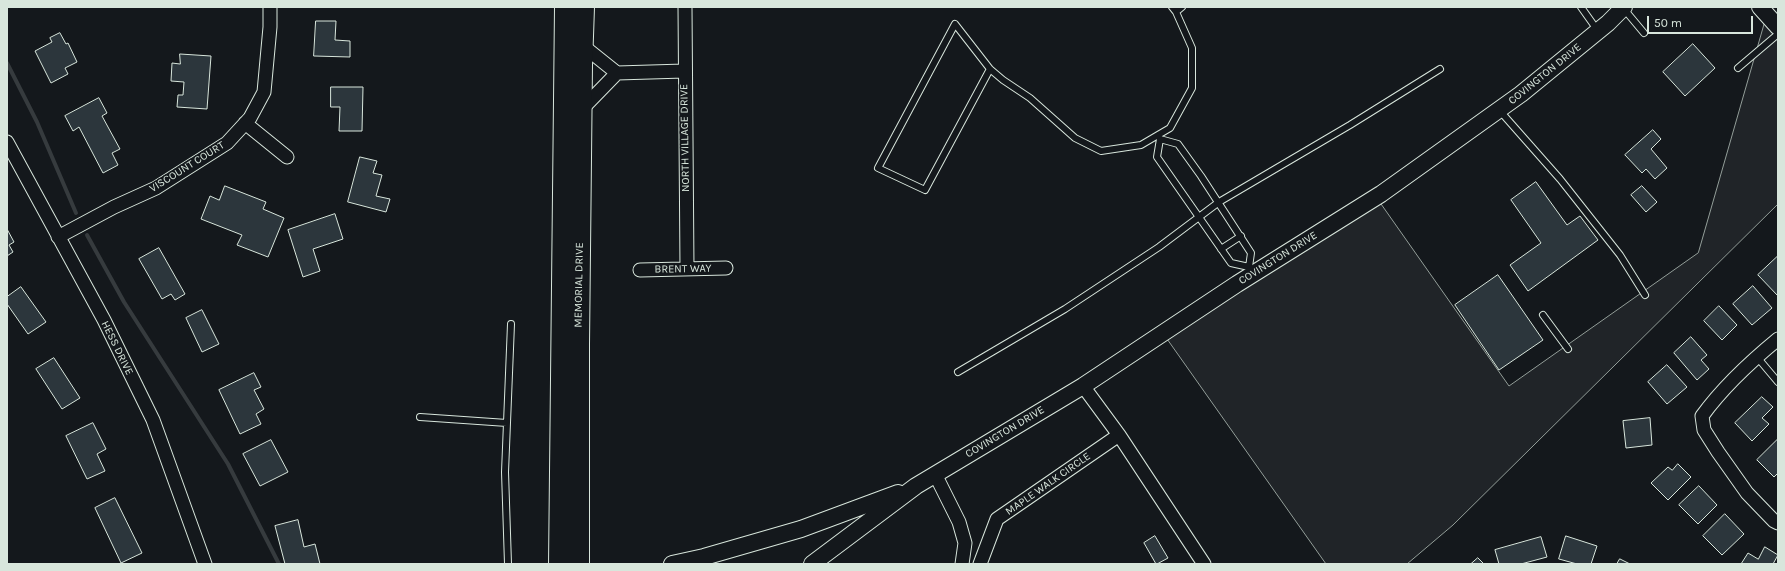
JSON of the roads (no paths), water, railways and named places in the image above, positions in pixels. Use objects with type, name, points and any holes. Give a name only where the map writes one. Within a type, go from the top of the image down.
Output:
[{"type":"main road","name":"MEMORIAL DRIVE","points":[[559,564],[565,7]]},
{"type":"main road","name":"MEMORIAL DRIVE","points":[[579,564],[581,110],[584,7]]},
{"type":"street","name":"VISCOUNT COURT","points":[[58,237],[114,207],[156,188],[227,143],[250,118],[264,92],[270,7]]},
{"type":"street","name":"NORTH VILLAGE DRIVE","points":[[685,7],[684,71],[687,269]]},
{"type":"street","name":"COVINGTON DRIVE","points":[[812,564],[916,486],[1082,386],[1251,271],[1381,194],[1521,94],[1598,31],[1624,7]]},
{"type":"street","points":[[1760,7],[1778,27]]},
{"type":"street","points":[[582,45],[617,73],[684,71]]},
{"type":"street","points":[[581,110],[617,73]]},
{"type":"street","points":[[245,123],[288,157]]},
{"type":"street","name":"HESS DRIVE","points":[[7,142],[104,320],[153,420],[204,564]]},
{"type":"street","name":"BRENT WAY","points":[[640,270],[726,268]]},
{"type":"street","points":[[1778,339],[1757,357],[1715,398],[1702,416],[1704,430],[1747,493],[1774,521],[1778,523]]},
{"type":"street","points":[[1082,386],[1119,435],[1204,564]]},
{"type":"street","name":"MAPLE WALK CIRCLE","points":[[980,564],[997,520],[1119,435]]},
{"type":"street","points":[[935,474],[959,522],[965,543],[962,564]]},
{"type":"street","name":"COVINGTON DRIVE","points":[[672,564],[704,557],[801,530],[916,486]]},
{"type":"lane","points":[[990,69],[925,190],[878,168],[955,24],[990,69],[1003,80],[1030,98],[1075,138],[1100,151],[1141,146],[1159,137],[1170,128],[1192,88],[1192,48],[1174,10],[1182,7]]},
{"type":"lane","points":[[1581,7],[1598,31]]},
{"type":"lane","points":[[1624,7],[1644,34]]},
{"type":"lane","points":[[1738,68],[1778,34]]},
{"type":"lane","points":[[958,372],[1064,309],[1159,247],[1219,202],[1350,125],[1440,69]]},
{"type":"lane","points":[[1499,110],[1560,179],[1620,255],[1645,295]]},
{"type":"lane","points":[[1159,137],[1178,144],[1219,202],[1251,253],[1251,271],[1231,263],[1157,158],[1159,137]]},
{"type":"lane","points":[[1221,249],[1241,236]]},
{"type":"lane","points":[[1543,315],[1568,349]]},
{"type":"lane","points":[[508,564],[505,472],[511,324]]},
{"type":"lane","points":[[1757,357],[1778,382]]},
{"type":"lane","points":[[420,417],[507,423]]},
{"type":"waterway","points":[[7,63],[37,122],[76,213]]},
{"type":"waterway","points":[[87,235],[124,302],[228,464],[279,564]]}]
